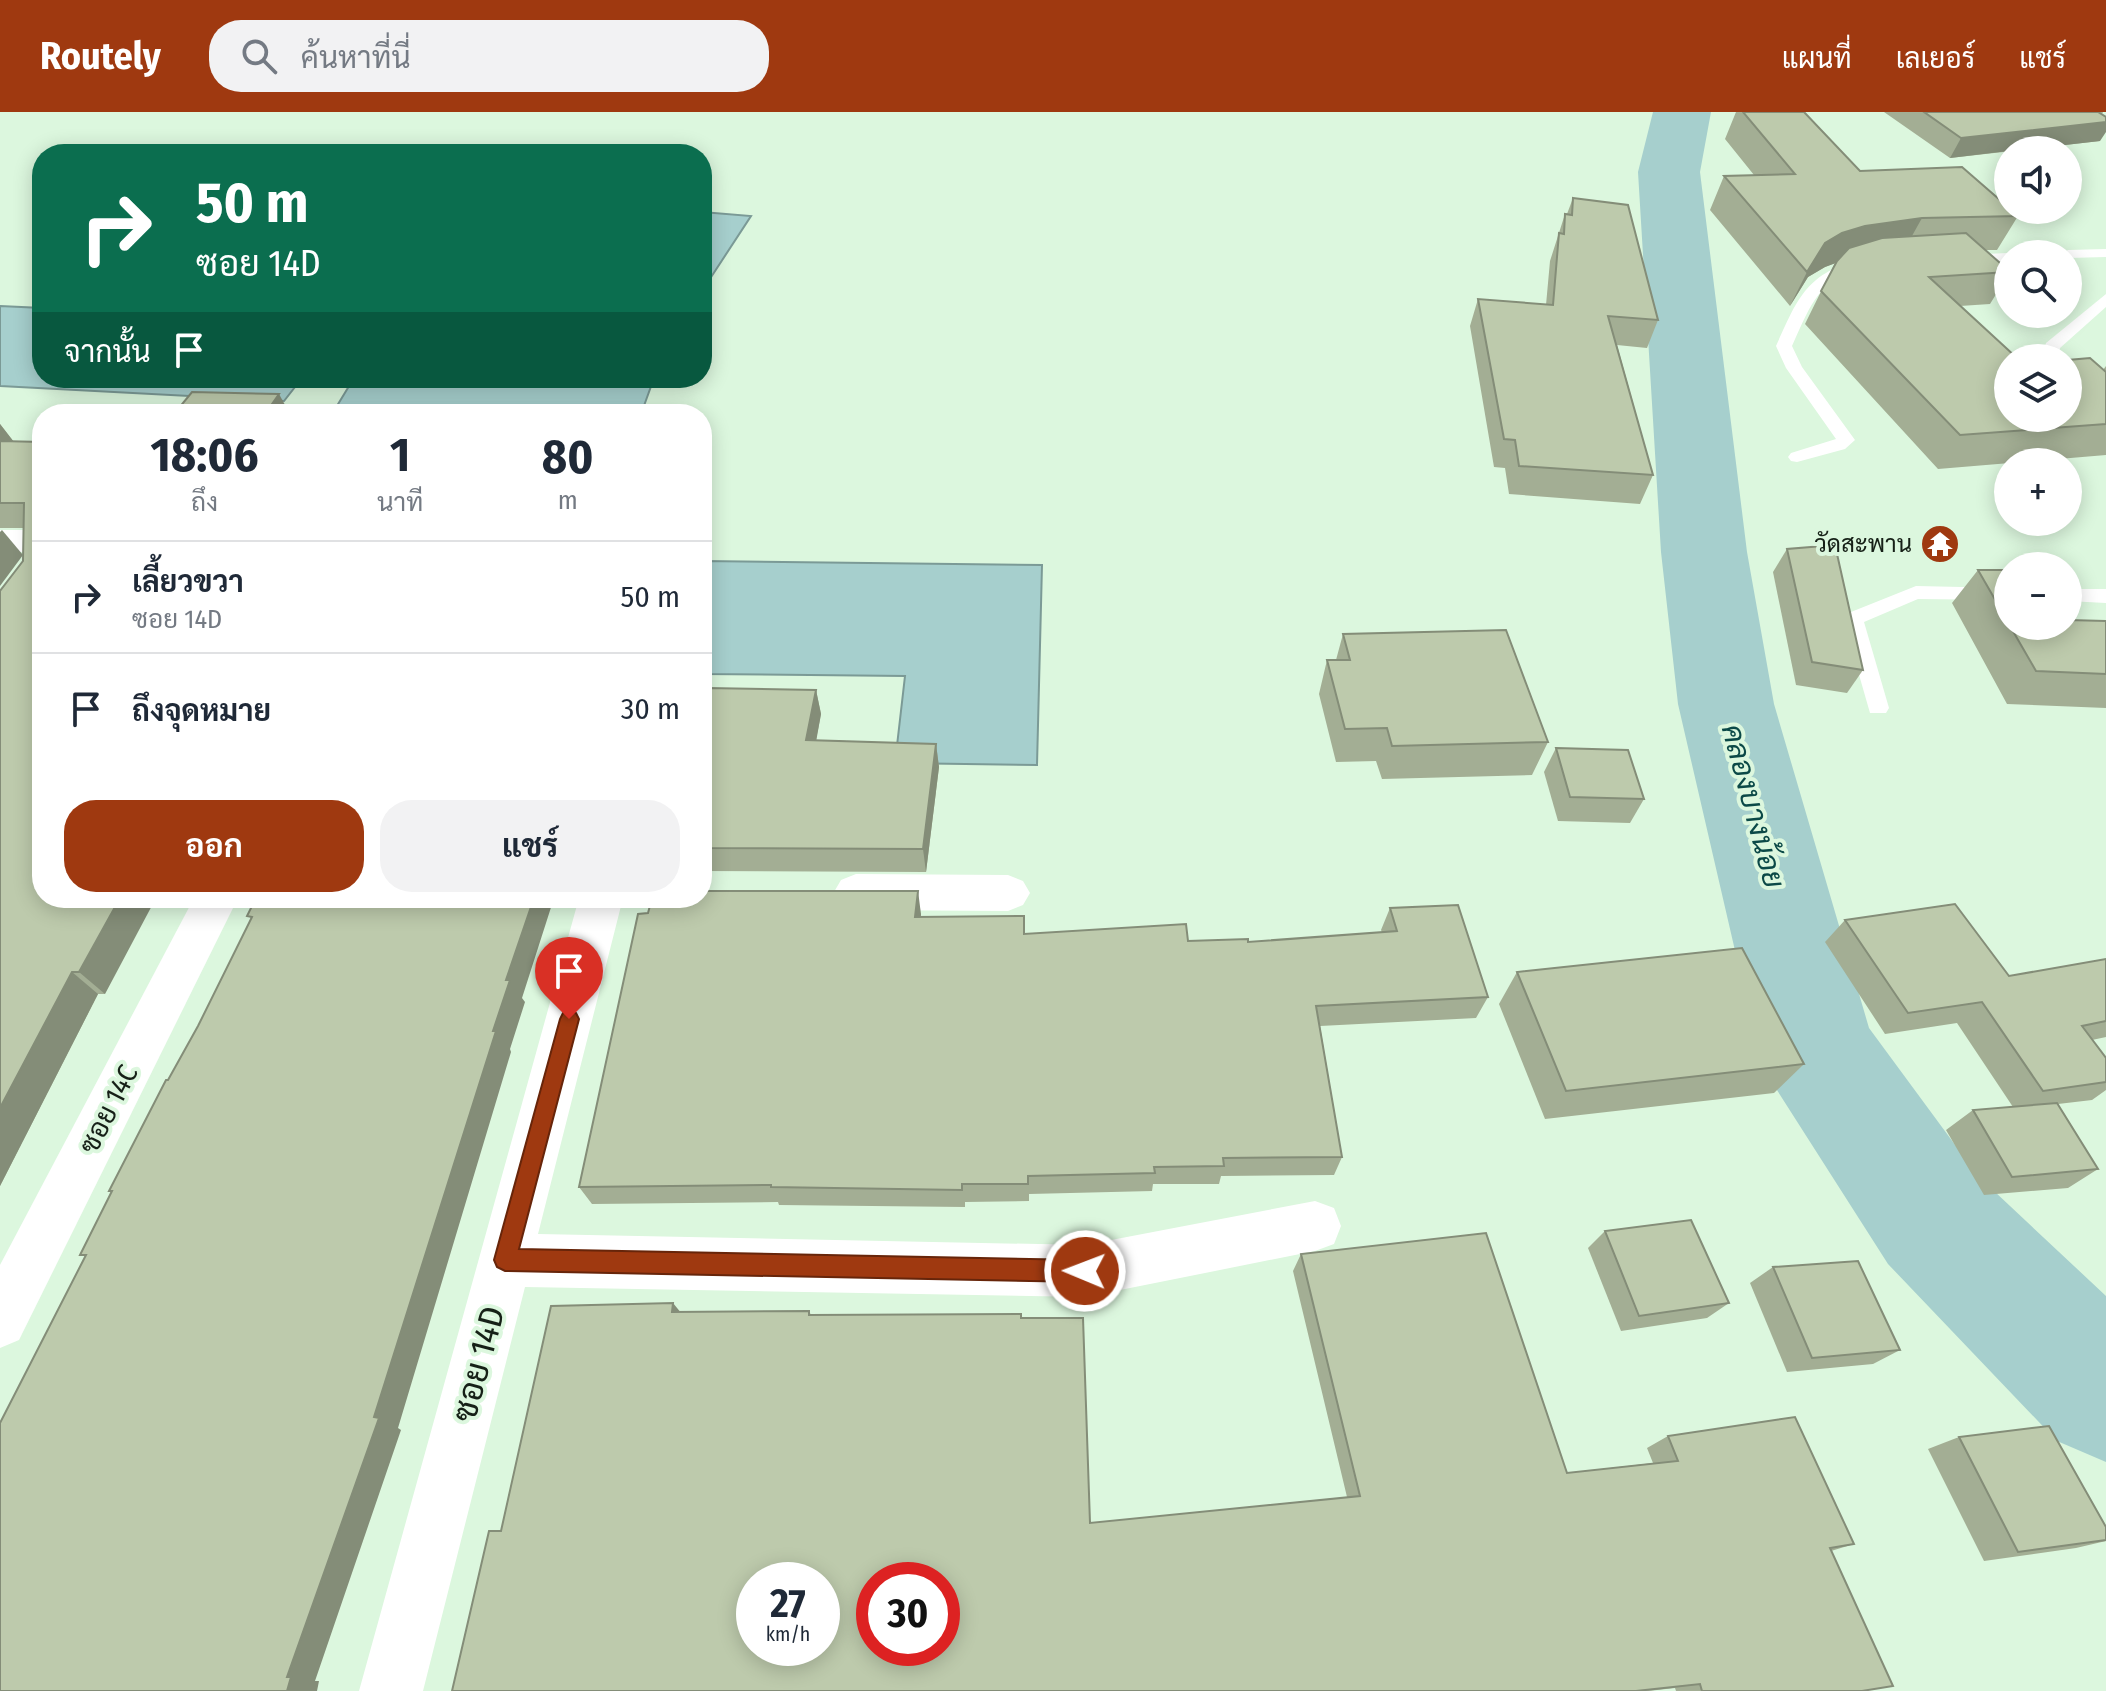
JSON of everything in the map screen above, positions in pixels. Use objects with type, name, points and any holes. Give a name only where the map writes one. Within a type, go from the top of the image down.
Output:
[{"type":"street","points":[[0,541],[32,554]]},
{"type":"street","points":[[809,892],[1008,893]]},
{"type":"street","name":"ซอย 14C","points":[[0,1321],[211,908]]},
{"type":"street","name":"ซอย 14D","points":[[391,1691],[598,908]]},
{"type":"street","points":[[505,1260],[1085,1271],[1315,1226]]},
{"type":"lane","points":[[2082,254],[2106,253]]},
{"type":"lane","points":[[1949,260],[1994,258]]},
{"type":"lane","points":[[1797,457],[1839,445],[1846,440],[1794,368],[1784,346],[1813,286],[1828,272],[1875,263]]},
{"type":"lane","points":[[2054,344],[2106,299]]},
{"type":"lane","points":[[1878,708],[1853,619],[1916,592],[1994,594]]},
{"type":"lane","points":[[2082,595],[2106,596]]},
{"type":"water","points":[[712,213],[751,216],[712,276]]},
{"type":"water","points":[[0,306],[32,308],[32,388],[0,386]]},
{"type":"water","points":[[38,388],[294,388],[284,401]]},
{"type":"water","points":[[348,388],[650,388],[645,404],[338,404]]},
{"type":"water","points":[[712,561],[1042,565],[1037,765],[895,763],[905,676],[712,674]]},
{"type":"building","points":[[1743,112],[1804,112],[1860,171],[1962,167],[1994,195],[1994,216],[1922,218],[1865,226],[1842,233],[1825,243],[1807,272],[1724,176],[1795,174]]},
{"type":"building","points":[[1924,112],[2098,112],[2106,117],[2106,122],[1961,138]]},
{"type":"building","points":[[1573,198],[1628,205],[1658,320],[1608,316],[1653,475],[1519,466],[1515,440],[1504,439],[1478,299],[1553,305],[1559,233],[1564,234],[1565,214],[1572,215]]},
{"type":"building","points":[[1966,233],[1994,258],[1994,273],[1929,277],[2002,344],[1994,344],[1994,432],[2000,432],[1960,435],[1821,291],[1837,261],[1849,248],[1882,238]]},
{"type":"building","points":[[2090,358],[2106,372],[2106,424],[2082,426],[2082,359]]},
{"type":"building","points":[[192,392],[279,394],[272,404],[182,404]]},
{"type":"building","points":[[0,441],[32,442],[32,908],[114,908],[79,972],[72,972],[0,1108],[0,591],[23,561],[24,503],[0,503]]},
{"type":"building","points":[[1835,545],[1863,670],[1812,662],[1787,549]]},
{"type":"building","points":[[1978,570],[1994,570],[1994,598]]},
{"type":"building","points":[[2082,620],[2106,621],[2106,674],[2036,671],[2018,640],[2082,640]]},
{"type":"building","points":[[1506,630],[1548,742],[1392,746],[1387,728],[1345,729],[1327,660],[1350,660],[1343,634]]},
{"type":"building","points":[[712,688],[816,690],[806,740],[936,744],[923,849],[712,848]]},
{"type":"building","points":[[1556,748],[1628,750],[1644,799],[1570,797]]},
{"type":"building","points":[[712,891],[918,891],[915,917],[1024,916],[1024,934],[1186,924],[1188,941],[1248,939],[1248,942],[1397,931],[1390,908],[1458,905],[1488,997],[1316,1006],[1342,1157],[1223,1158],[1224,1166],[1154,1167],[1155,1173],[1028,1176],[1028,1184],[962,1184],[962,1190],[771,1185],[579,1187],[638,914],[648,913],[649,908],[712,908]]},
{"type":"building","points":[[1955,904],[2009,976],[2106,959],[2106,1021],[2082,1026],[2106,1058],[2106,1082],[2043,1091],[1982,1002],[1908,1013],[1845,920]]},
{"type":"building","points":[[251,908],[531,908],[506,980],[510,980],[493,1031],[496,1031],[374,1417],[379,1418],[287,1677],[291,1677],[287,1691],[0,1691],[0,1423],[86,1255],[80,1255],[112,1191],[109,1191],[166,1080],[198,1026],[252,917],[247,916]]},
{"type":"building","points":[[1742,948],[1804,1064],[1566,1091],[1517,972]]},
{"type":"building","points":[[2057,1103],[2098,1169],[2012,1177],[1973,1110]]},
{"type":"building","points":[[1691,1220],[1729,1303],[1639,1316],[1605,1231]]},
{"type":"building","points":[[1486,1233],[1567,1473],[1678,1461],[1668,1436],[1795,1417],[1854,1544],[1830,1548],[1893,1686],[1862,1691],[1702,1691],[1700,1684],[1636,1691],[452,1691],[489,1531],[501,1531],[551,1306],[673,1303],[672,1312],[1021,1314],[1021,1318],[1083,1318],[1090,1523],[1360,1496],[1301,1254]]},
{"type":"building","points":[[1858,1261],[1900,1350],[1812,1358],[1773,1267]]},
{"type":"building","points":[[2049,1426],[2106,1527],[2106,1540],[2018,1552],[1959,1437]]},
{"type":"waterway","name":"คลองบางน้อย","points":[[1682,112],[1669,172],[1704,552],[1726,704],[1817,1050],[1933,1220],[2106,1392]]},
{"type":"place","name":"วัดสะพาน","points":[[1940,544]]},
{"type":"route","points":[[569,1019],[505,1260],[1085,1271]]}]
